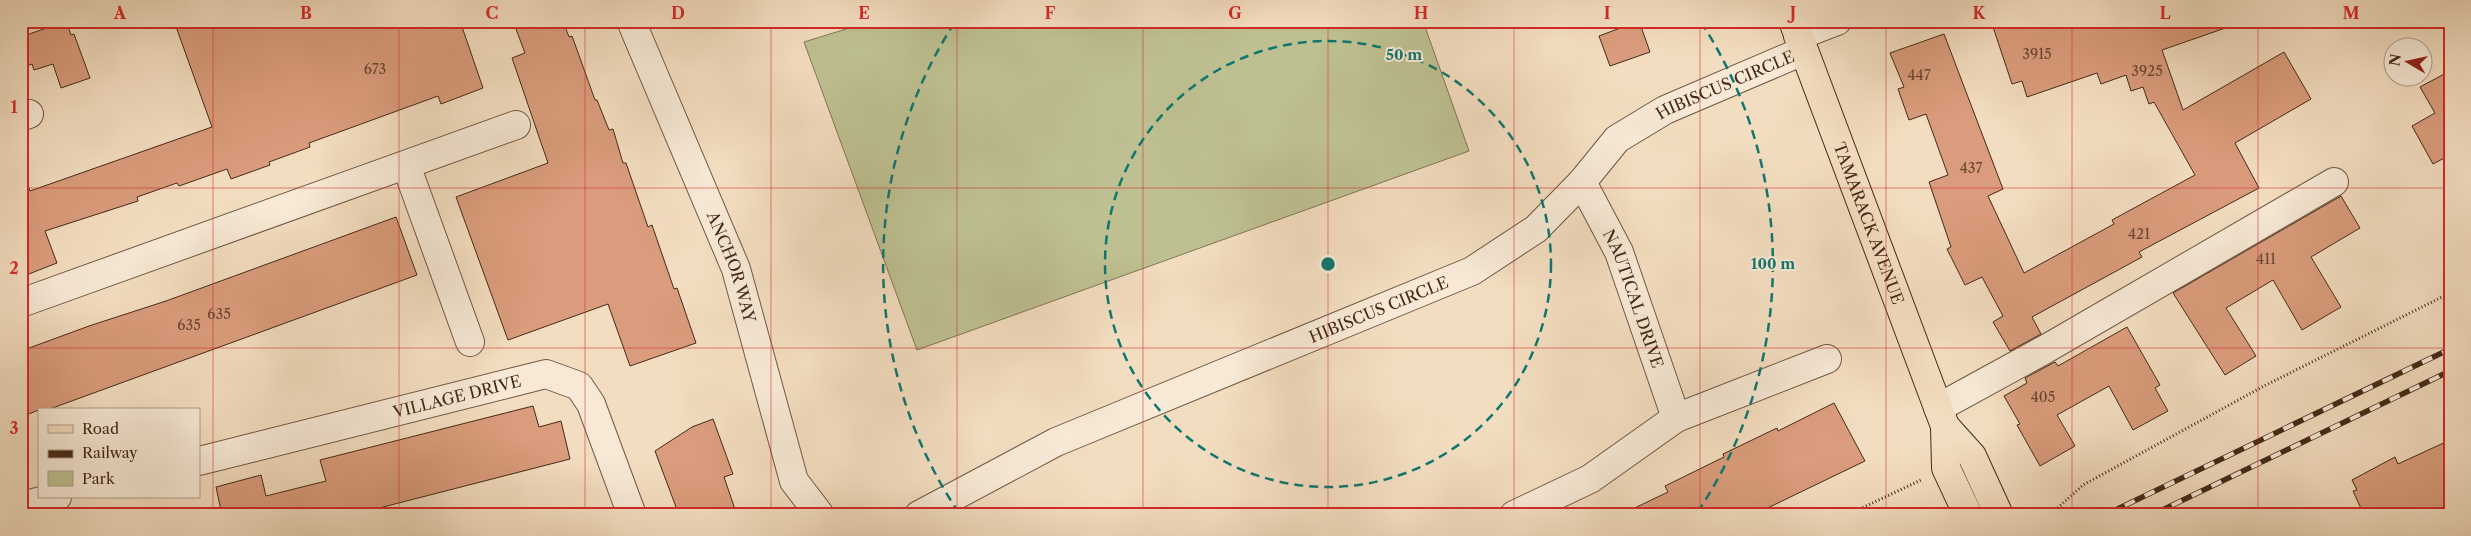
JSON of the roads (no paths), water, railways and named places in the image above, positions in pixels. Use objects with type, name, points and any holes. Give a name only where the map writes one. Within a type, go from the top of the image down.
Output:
[{"type":"main road","name":"TAMARACK AVENUE","points":[[1798,36],[1942,417],[1946,468],[1968,515]]},
{"type":"main road","name":"TAMARACK AVENUE","points":[[1942,417],[1972,456],[1999,515]]},
{"type":"street","name":"ANCHOR WAY","points":[[631,21],[736,269],[794,481],[820,515]]},
{"type":"street","name":"HIBISCUS CIRCLE","points":[[919,515],[1056,442],[1472,270],[1536,229],[1582,182],[1617,139],[1798,36],[1836,21]]},
{"type":"street","points":[[21,303],[516,125]]},
{"type":"street","points":[[406,165],[470,342]]},
{"type":"street","name":"NAUTICAL DRIVE","points":[[1582,182],[1619,252],[1676,418]]},
{"type":"street","points":[[1942,417],[2044,350],[2334,182]]},
{"type":"street","points":[[1514,515],[1590,478],[1676,418],[1827,359]]},
{"type":"street","name":"VILLAGE DRIVE","points":[[200,461],[546,374],[579,386],[591,404],[632,515]]},
{"type":"street","points":[[21,506],[53,498]]},
{"type":"railway","points":[[2105,515],[2450,349]]},
{"type":"railway","points":[[2152,515],[2450,371]]}]
